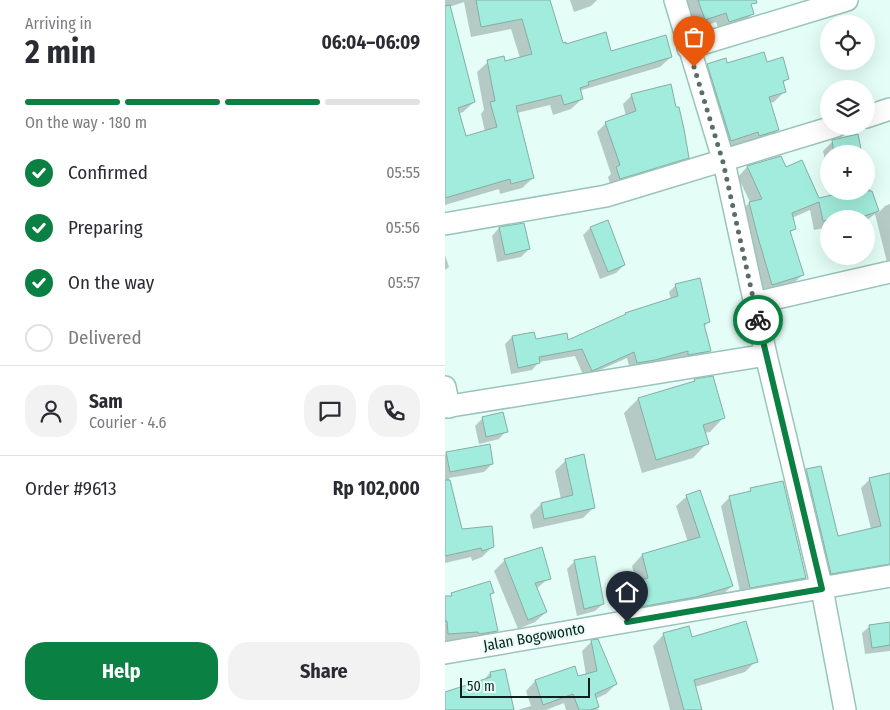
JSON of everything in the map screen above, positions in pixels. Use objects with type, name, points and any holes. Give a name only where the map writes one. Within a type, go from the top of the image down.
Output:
[{"type":"street","points":[[675,0],[723,162],[766,355],[822,589],[845,710]]},
{"type":"street","points":[[688,48],[847,0]]},
{"type":"street","points":[[875,114],[890,109]]},
{"type":"street","points":[[445,224],[606,196],[820,131]]},
{"type":"street","points":[[755,303],[890,272]]},
{"type":"street","points":[[446,400],[766,355]]},
{"type":"street","name":"Jalan Bogowonto","points":[[445,653],[890,576]]},
{"type":"building","points":[[476,0],[550,0],[563,43],[566,42],[566,44],[606,32],[611,51],[666,35],[672,57],[588,82],[589,85],[580,88],[583,99],[564,105],[561,95],[516,106],[534,178],[511,184],[510,179],[445,198],[445,6],[450,5],[475,102],[458,108],[466,136],[497,127],[490,102],[495,101],[487,60],[504,56],[505,61],[532,54],[522,19],[481,27]]},
{"type":"building","points":[[698,0],[756,0],[757,3],[751,4],[754,14],[729,22],[726,13],[705,20]]},
{"type":"building","points":[[764,52],[767,62],[783,57],[789,79],[783,81],[786,92],[769,97],[779,130],[759,136],[758,132],[731,141],[707,64],[726,58],[727,63]]},
{"type":"building","points":[[671,84],[676,107],[679,107],[689,158],[620,179],[616,167],[620,165],[605,122],[636,111],[631,94]]},
{"type":"building","points":[[858,135],[860,145],[833,145],[832,140]]},
{"type":"building","points":[[781,156],[786,167],[802,160],[820,200],[875,200],[879,211],[821,210],[819,202],[792,213],[796,229],[790,231],[804,275],[772,285],[749,202],[762,199],[747,166]]},
{"type":"building","points":[[608,220],[625,265],[608,272],[590,227]]},
{"type":"building","points":[[524,223],[530,249],[505,255],[499,227]]},
{"type":"building","points":[[700,278],[710,322],[704,324],[711,351],[688,355],[688,351],[637,363],[634,352],[592,371],[582,349],[539,357],[540,363],[518,368],[512,336],[534,332],[536,339],[567,333],[568,340],[625,313],[678,296],[675,284]]},
{"type":"building","points":[[713,376],[725,418],[703,425],[709,444],[656,460],[638,398],[695,381],[694,379]]},
{"type":"building","points":[[503,412],[508,432],[486,437],[482,417]]},
{"type":"building","points":[[490,444],[493,464],[450,472],[446,452]]},
{"type":"building","points":[[584,454],[595,508],[544,519],[541,503],[573,495],[565,459]]},
{"type":"building","points":[[821,466],[838,536],[881,526],[869,478],[890,473],[890,564],[831,574],[806,469]]},
{"type":"building","points":[[445,480],[450,480],[462,529],[492,526],[494,547],[482,551],[481,548],[445,556]]},
{"type":"building","points":[[783,481],[806,578],[750,588],[729,496],[751,491],[750,488]]},
{"type":"building","points":[[700,490],[733,586],[696,597],[634,608],[629,582],[648,578],[642,554],[700,537],[686,495]]},
{"type":"building","points":[[542,547],[551,579],[535,583],[547,612],[528,620],[504,559]]},
{"type":"building","points":[[595,556],[604,604],[584,609],[574,560]]},
{"type":"building","points":[[490,581],[494,593],[490,594],[498,631],[479,634],[478,632],[448,634],[447,621],[445,621],[445,596],[452,596],[451,593]]},
{"type":"building","points":[[746,621],[758,662],[694,680],[702,710],[684,710],[663,633],[689,626],[692,637]]},
{"type":"building","points":[[890,622],[890,645],[872,648],[869,625]]},
{"type":"building","points":[[598,639],[617,684],[595,694],[599,707],[590,710],[579,710],[573,694],[543,705],[535,680],[575,666],[578,676],[597,671],[591,640]]},
{"type":"building","points":[[505,669],[514,710],[445,710],[445,692],[491,677],[490,672]]},
{"type":"way so far","points":[[694,67],[723,162],[758,320]]},
{"type":"route","points":[[627,622],[822,589],[758,320]]}]
